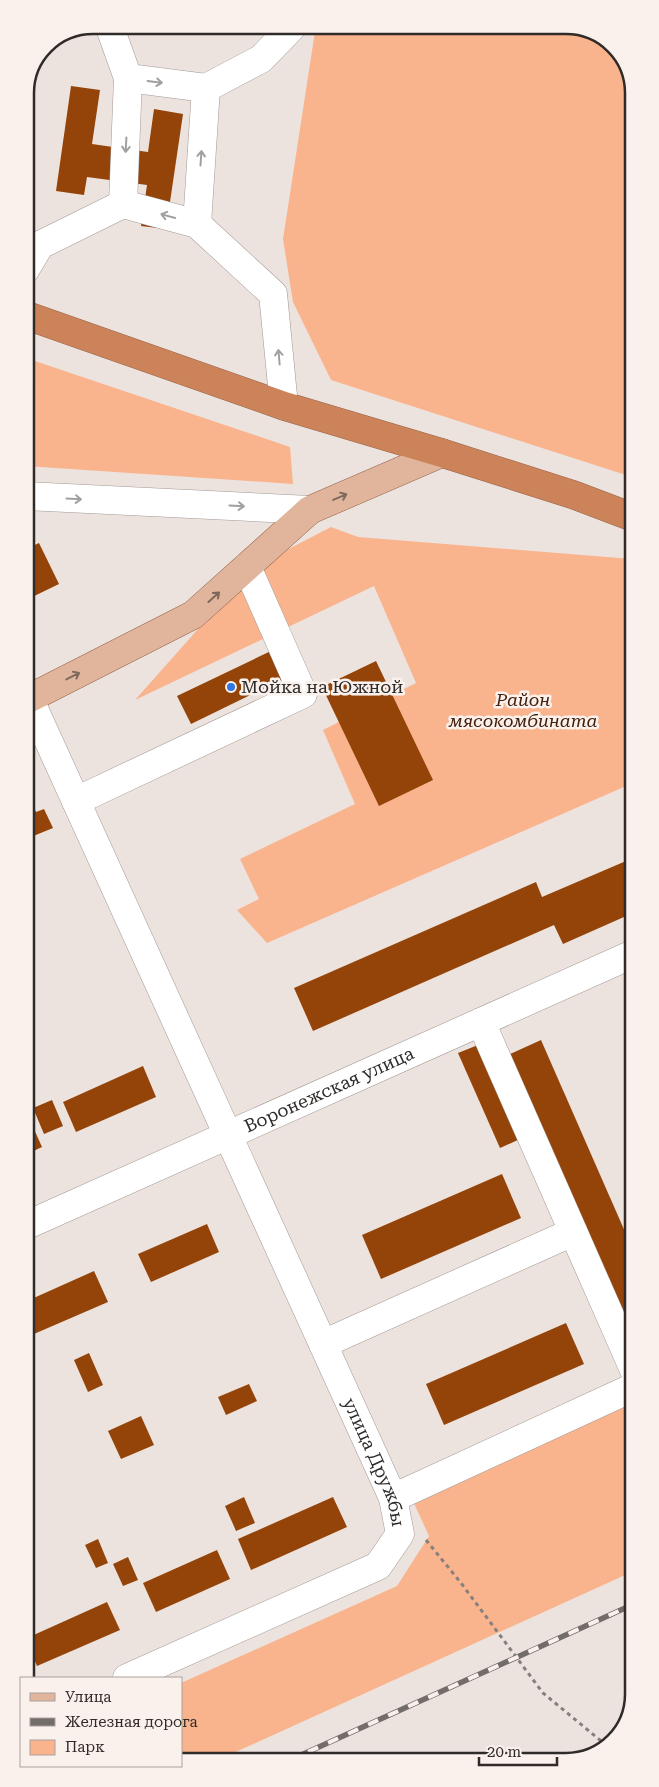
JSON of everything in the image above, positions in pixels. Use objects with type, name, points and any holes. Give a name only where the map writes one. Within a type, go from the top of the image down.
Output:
[{"type":"highway","points":[[34,318],[284,406],[442,453],[574,495],[625,514]]},
{"type":"main road","points":[[34,696],[193,615],[310,510],[442,453]]},
{"type":"main road","points":[[574,495],[625,508]]},
{"type":"street","points":[[111,34],[128,78],[123,204]]},
{"type":"street","points":[[128,78],[206,88],[261,59],[285,34]]},
{"type":"street","points":[[197,224],[206,88]]},
{"type":"street","points":[[34,255],[40,245],[123,204],[197,224],[273,294],[284,406]]},
{"type":"street","points":[[34,496],[310,510]]},
{"type":"street","points":[[76,801],[304,694],[247,567]]},
{"type":"street","name":"улица Дружбы","points":[[34,712],[393,1498],[400,1534],[378,1566],[129,1677]]},
{"type":"street","name":"Воронежская улица","points":[[34,1222],[625,958]]},
{"type":"street","points":[[481,1022],[625,1350]]},
{"type":"street","points":[[323,1344],[573,1232]]},
{"type":"street","points":[[393,1498],[625,1391]]},
{"type":"path","points":[[424,1537],[544,1693],[602,1741]]},
{"type":"green space","points":[[315,34],[570,34],[585,37],[602,46],[615,60],[625,85],[625,475],[331,380],[293,302],[283,239]]},
{"type":"green space","points":[[34,361],[290,447],[293,484],[34,467]]},
{"type":"green space","name":"Район мясокомбината","points":[[331,527],[358,537],[625,558],[625,786],[267,943],[237,910],[259,899],[240,859],[355,804],[323,730],[416,683],[374,586],[135,700],[207,619],[281,553]]},
{"type":"green space","points":[[625,1395],[625,1575],[234,1753],[182,1753],[182,1683],[397,1586],[429,1536],[413,1501]]},
{"type":"building","points":[[71,86],[100,90],[92,144],[148,152],[154,109],[183,114],[166,229],[141,226],[147,185],[87,177],[84,195],[56,191]]},
{"type":"building","points":[[39,543],[59,584],[34,596],[34,545]]},
{"type":"building","name":"Мойка на Южной","points":[[273,650],[285,678],[191,724],[177,696]]},
{"type":"building","points":[[376,661],[433,780],[379,806],[322,687]]},
{"type":"building","points":[[34,807],[36,812],[44,809],[53,828],[34,836]]},
{"type":"building","points":[[625,861],[625,917],[563,944],[554,925],[313,1031],[294,988],[536,882],[542,897]]},
{"type":"building","points":[[541,1040],[625,1232],[625,1323],[508,1055]]},
{"type":"building","points":[[478,1045],[520,1139],[500,1148],[458,1053]]},
{"type":"building","points":[[143,1066],[156,1097],[76,1132],[63,1102]]},
{"type":"building","points":[[52,1100],[63,1126],[44,1134],[34,1108]]},
{"type":"building","points":[[34,1129],[42,1147],[34,1151]]},
{"type":"building","points":[[502,1174],[521,1218],[381,1279],[362,1235]]},
{"type":"building","points":[[207,1224],[219,1252],[151,1282],[138,1254]]},
{"type":"building","points":[[94,1271],[108,1302],[34,1334],[34,1298]]},
{"type":"building","points":[[566,1323],[584,1364],[444,1425],[426,1384]]},
{"type":"building","points":[[89,1353],[103,1385],[88,1392],[74,1360]]},
{"type":"building","points":[[249,1384],[257,1401],[226,1415],[218,1397]]},
{"type":"building","points":[[141,1416],[154,1445],[121,1459],[108,1431]]},
{"type":"building","points":[[244,1497],[255,1523],[236,1531],[225,1506]]},
{"type":"building","points":[[333,1497],[347,1527],[251,1570],[238,1539]]},
{"type":"building","points":[[98,1539],[108,1563],[96,1568],[85,1545]]},
{"type":"building","points":[[217,1550],[230,1579],[156,1612],[143,1583]]},
{"type":"building","points":[[128,1557],[138,1580],[123,1586],[113,1564]]},
{"type":"building","points":[[107,1602],[120,1630],[37,1666],[34,1659],[34,1635]]},
{"type":"railway","points":[[306,1753],[625,1608]]},
{"type":"place","name":"Мойка на Южной","points":[[231,687]]}]
